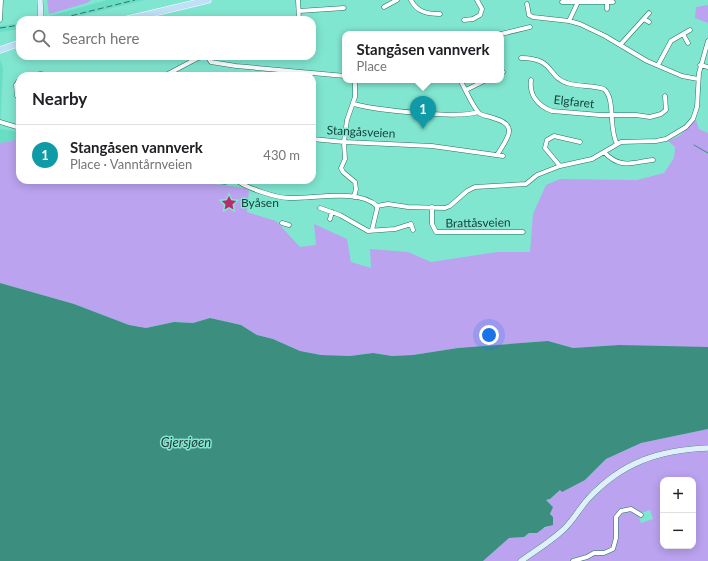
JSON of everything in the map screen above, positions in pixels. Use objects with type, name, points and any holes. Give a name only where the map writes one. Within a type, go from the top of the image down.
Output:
[{"type":"main road","points":[[40,0],[41,16]]},
{"type":"main road","points":[[141,16],[208,0]]},
{"type":"main road","points":[[0,50],[16,44]]},
{"type":"main road","points":[[521,561],[555,537],[595,491],[621,472],[644,459],[658,454],[674,450],[708,448]]},
{"type":"street","points":[[0,20],[1,0]]},
{"type":"street","points":[[298,0],[299,16]]},
{"type":"street","points":[[384,7],[397,0]]},
{"type":"street","points":[[411,0],[416,7],[423,12],[440,14]]},
{"type":"street","points":[[464,20],[473,19],[480,15],[482,9],[477,0]]},
{"type":"street","points":[[562,2],[577,4],[613,2]]},
{"type":"street","points":[[607,3],[607,9]]},
{"type":"street","points":[[527,4],[529,15],[533,17],[569,21],[589,28],[647,62],[658,65],[682,76],[698,79]]},
{"type":"street","points":[[569,21],[577,4]]},
{"type":"street","points":[[299,11],[344,8]]},
{"type":"street","points":[[620,45],[649,13]]},
{"type":"street","points":[[644,19],[649,22]]},
{"type":"street","points":[[504,33],[530,27]]},
{"type":"street","points":[[658,65],[671,41],[690,30]]},
{"type":"street","points":[[683,34],[688,43]]},
{"type":"street","points":[[377,206],[388,204],[408,207],[450,206],[467,191],[479,186],[526,184],[537,175],[560,166],[587,161],[617,144],[629,141],[661,141],[671,137],[682,130],[695,114],[698,104],[698,79],[700,65],[708,41]]},
{"type":"street","points":[[171,72],[195,60]]},
{"type":"street","points":[[210,60],[211,62],[236,66],[301,72]]},
{"type":"street","name":"Elgfaret","points":[[524,60],[541,61],[567,83],[604,89],[610,97],[612,129],[617,144]]},
{"type":"street","points":[[700,65],[708,67]]},
{"type":"street","points":[[316,73],[342,76]]},
{"type":"street","points":[[525,84],[531,85],[531,80]]},
{"type":"street","points":[[354,198],[356,189],[355,182],[343,172],[341,168],[345,159],[344,142],[347,120],[354,104],[355,83]]},
{"type":"street","points":[[462,83],[478,112]]},
{"type":"street","points":[[466,90],[480,83]]},
{"type":"street","points":[[16,85],[16,96]]},
{"type":"street","name":"Elgfaret","points":[[531,85],[533,97],[538,103],[552,112],[636,115],[650,118],[661,114],[666,110],[668,101],[665,96]]},
{"type":"street","points":[[354,104],[436,114],[468,115],[478,112],[503,121],[508,126],[509,134],[497,155]]},
{"type":"street","points":[[0,122],[16,127]]},
{"type":"street","points":[[560,166],[546,151],[545,146],[547,140],[554,136],[580,142]]},
{"type":"street","name":"Stangåsveien","points":[[316,138],[344,142],[432,146],[503,156]]},
{"type":"street","points":[[604,152],[613,161],[622,164],[653,160]]},
{"type":"street","points":[[246,184],[284,198],[332,195],[370,200],[377,206],[377,214],[372,230]]},
{"type":"street","name":"Brattåsveien","points":[[432,207],[432,224],[436,232],[524,232]]},
{"type":"street","points":[[320,208],[332,212],[366,230],[395,230],[411,224],[413,230]]},
{"type":"street","points":[[330,219],[332,212]]},
{"type":"street","points":[[282,223],[289,225]]},
{"type":"street","points":[[573,561],[588,557],[594,553],[604,553],[613,549],[616,538],[616,517],[621,511],[631,509],[641,515]]},
{"type":"shaded area","points":[[47,0],[91,0],[87,3],[49,14]]},
{"type":"shaded area","points":[[107,0],[145,0],[79,16],[49,16]]},
{"type":"shaded area","points":[[708,5],[708,23],[695,18],[696,7]]},
{"type":"shaded area","points":[[16,24],[16,30],[0,32],[0,26]]},
{"type":"shaded area","points":[[0,59],[3,68],[0,129]]},
{"type":"shaded area","points":[[696,120],[699,129],[708,133],[708,347],[652,347],[617,345],[573,348],[548,341],[458,348],[413,355],[392,356],[373,353],[350,356],[321,355],[300,351],[273,339],[257,335],[241,325],[210,318],[193,323],[174,322],[146,328],[129,325],[74,304],[0,283],[0,143],[12,141],[16,138],[16,184],[215,184],[245,188],[249,191],[247,212],[276,221],[300,247],[316,245],[314,224],[347,239],[351,262],[371,268],[370,249],[408,252],[431,262],[497,252],[530,252],[533,214],[546,185],[560,179],[637,180],[664,173],[674,158],[675,147],[668,141],[679,136]]},
{"type":"shaded area","points":[[0,129],[16,131],[16,138],[12,141],[0,143]]},
{"type":"shaded area","points":[[708,429],[708,561],[483,561],[509,538],[524,537],[529,533],[548,527],[552,506],[546,500],[550,499],[560,490],[567,489],[585,480],[606,459],[641,443]],"holes":[[[650,510],[653,519],[641,523],[638,514]]]},
{"type":"water","name":"Gjersjøen","points":[[0,283],[74,304],[129,325],[146,328],[174,322],[193,323],[210,318],[241,325],[257,335],[273,339],[300,351],[321,355],[350,356],[373,353],[392,356],[413,355],[458,348],[548,341],[573,348],[619,345],[708,347],[708,429],[641,443],[606,459],[585,480],[562,492],[560,490],[550,499],[546,500],[553,507],[550,514],[553,517],[553,525],[545,527],[537,533],[529,533],[524,537],[509,538],[483,561],[0,561]]},
{"type":"waterway","points":[[694,145],[708,153]]},
{"type":"railway","points":[[70,16],[135,0]]},
{"type":"railway","points":[[0,28],[16,26]]},
{"type":"place","name":"Stangåsen vannverk","points":[[423,129]]},
{"type":"place","name":"Byåsen","points":[[229,203]]}]
